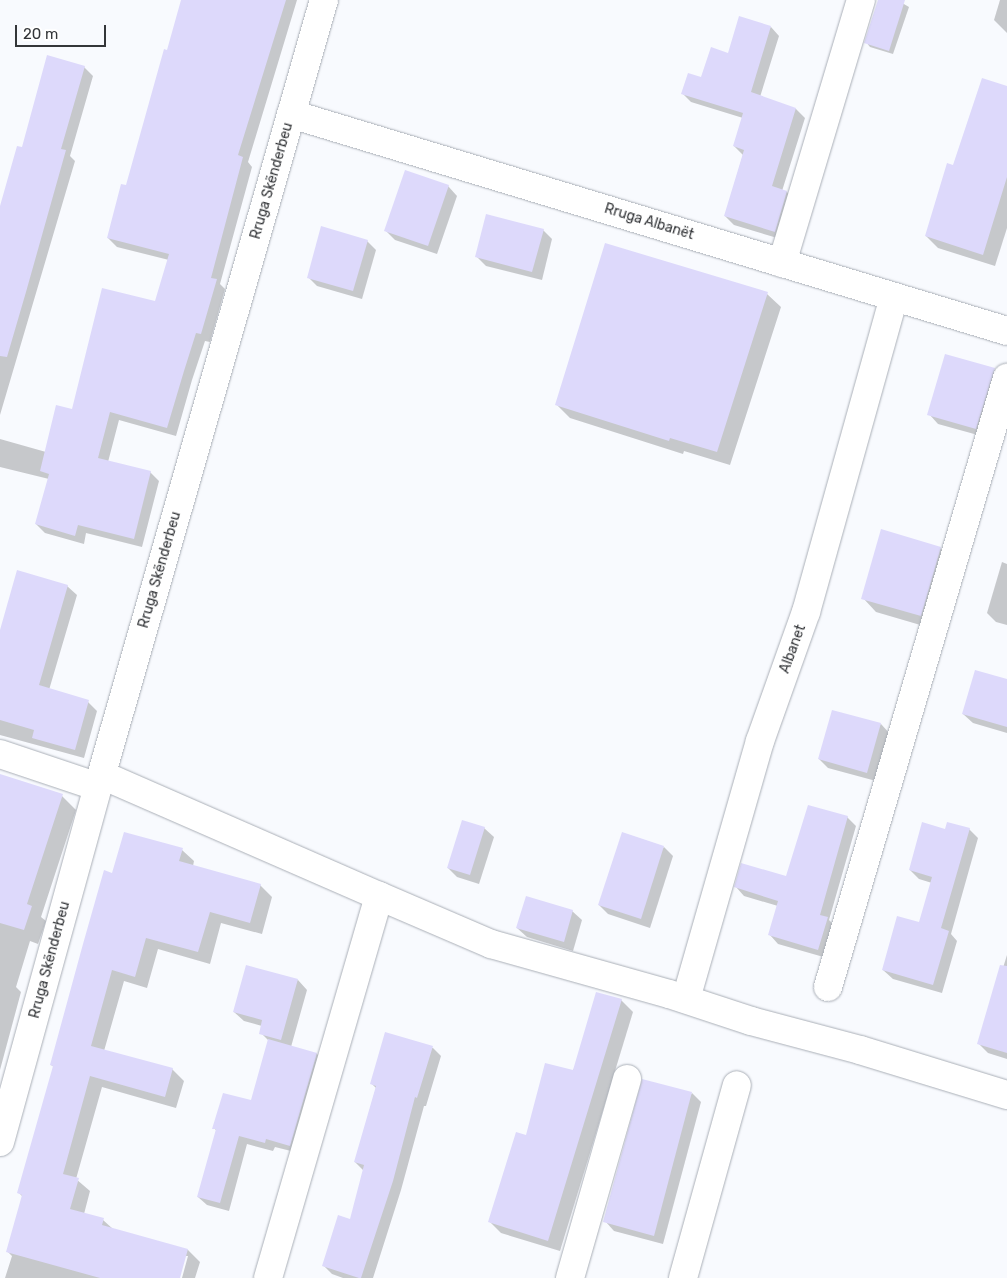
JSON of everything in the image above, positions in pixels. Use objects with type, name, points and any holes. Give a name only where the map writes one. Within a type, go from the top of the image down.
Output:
[{"type":"street","name":"Rruga Skënderbeu","points":[[0,1142],[100,781],[324,0]]},
{"type":"street","points":[[782,263],[861,0]]},
{"type":"street","name":"Rruga Albanët","points":[[291,114],[1007,331]]},
{"type":"street","name":"Albanet","points":[[686,999],[760,741],[806,612],[894,297]]},
{"type":"street","points":[[828,987],[1007,378]]},
{"type":"street","points":[[0,754],[100,781],[491,944],[686,999],[751,1021],[860,1050],[1007,1095]]},
{"type":"street","points":[[268,1278],[378,896]]},
{"type":"street","points":[[570,1278],[626,1079]]},
{"type":"street","points":[[683,1278],[737,1085]]},
{"type":"building","points":[[181,0],[286,0],[238,155],[243,157],[211,278],[217,279],[201,334],[196,333],[167,428],[110,412],[98,458],[151,471],[134,539],[78,525],[75,536],[35,524],[49,474],[40,471],[56,405],[72,409],[102,288],[155,301],[169,254],[107,238],[121,184],[126,185],[164,49],[167,50]]},
{"type":"building","points":[[878,0],[905,0],[889,51],[864,43]]},
{"type":"building","points":[[739,16],[771,26],[751,92],[796,108],[772,186],[787,191],[775,232],[724,216],[744,150],[733,146],[743,113],[681,94],[688,73],[701,77],[711,47],[728,53]]},
{"type":"building","points":[[47,55],[85,66],[61,149],[66,150],[7,357],[0,356],[0,206],[17,146],[22,147]]},
{"type":"building","points":[[982,78],[1007,86],[1007,177],[983,255],[925,236],[947,163],[953,165]]},
{"type":"building","points":[[405,170],[449,185],[428,246],[384,231]]},
{"type":"building","points":[[486,214],[544,229],[532,272],[475,257]]},
{"type":"building","points":[[321,226],[368,240],[353,291],[307,278]]},
{"type":"building","points":[[605,243],[768,292],[717,452],[670,438],[669,441],[555,405]]},
{"type":"building","points":[[945,354],[995,368],[976,429],[927,415]]},
{"type":"building","points":[[881,529],[941,547],[921,616],[861,599]]},
{"type":"building","points":[[17,570],[68,585],[39,685],[89,700],[75,750],[32,738],[34,730],[0,720],[0,630]]},
{"type":"building","points":[[975,670],[1007,679],[1007,727],[962,714]]},
{"type":"building","points":[[832,710],[881,723],[867,773],[818,759]]},
{"type":"building","points":[[0,774],[63,794],[27,904],[32,906],[24,930],[0,923]]},
{"type":"building","points":[[808,805],[848,816],[820,915],[828,917],[818,950],[768,935],[778,901],[734,887],[741,863],[786,876]]},
{"type":"building","points":[[462,820],[485,827],[470,875],[447,868]]},
{"type":"building","points":[[922,822],[945,829],[947,822],[970,828],[941,928],[949,931],[933,985],[882,970],[897,916],[919,922],[932,877],[909,870]]},
{"type":"building","points":[[124,832],[183,848],[179,861],[261,884],[250,923],[210,912],[198,952],[146,938],[135,977],[112,970],[91,1046],[173,1068],[165,1097],[90,1076],[63,1174],[79,1178],[70,1209],[104,1218],[102,1225],[188,1249],[180,1278],[100,1278],[6,1252],[22,1195],[17,1193],[53,1066],[50,1065],[83,944],[104,870],[112,873]]},
{"type":"building","points":[[622,832],[664,846],[641,919],[598,905]]},
{"type":"building","points":[[526,896],[573,910],[564,942],[516,928]]},
{"type":"building","points":[[246,965],[298,979],[281,1040],[259,1034],[262,1020],[233,1012]]},
{"type":"building","points":[[1000,965],[1007,966],[1007,1053],[977,1044]]},
{"type":"building","points":[[596,992],[622,999],[548,1241],[488,1222],[516,1132],[526,1135],[545,1063],[573,1070]]},
{"type":"building","points":[[385,1032],[433,1046],[417,1098],[415,1097],[393,1181],[361,1278],[359,1278],[322,1266],[338,1215],[350,1219],[364,1165],[354,1162],[376,1086],[370,1084]]},
{"type":"building","points":[[268,1039],[317,1053],[290,1146],[266,1139],[265,1143],[239,1136],[220,1203],[197,1197],[216,1129],[212,1129],[223,1093],[251,1100]]},
{"type":"building","points":[[642,1079],[692,1092],[654,1236],[603,1222]]}]
